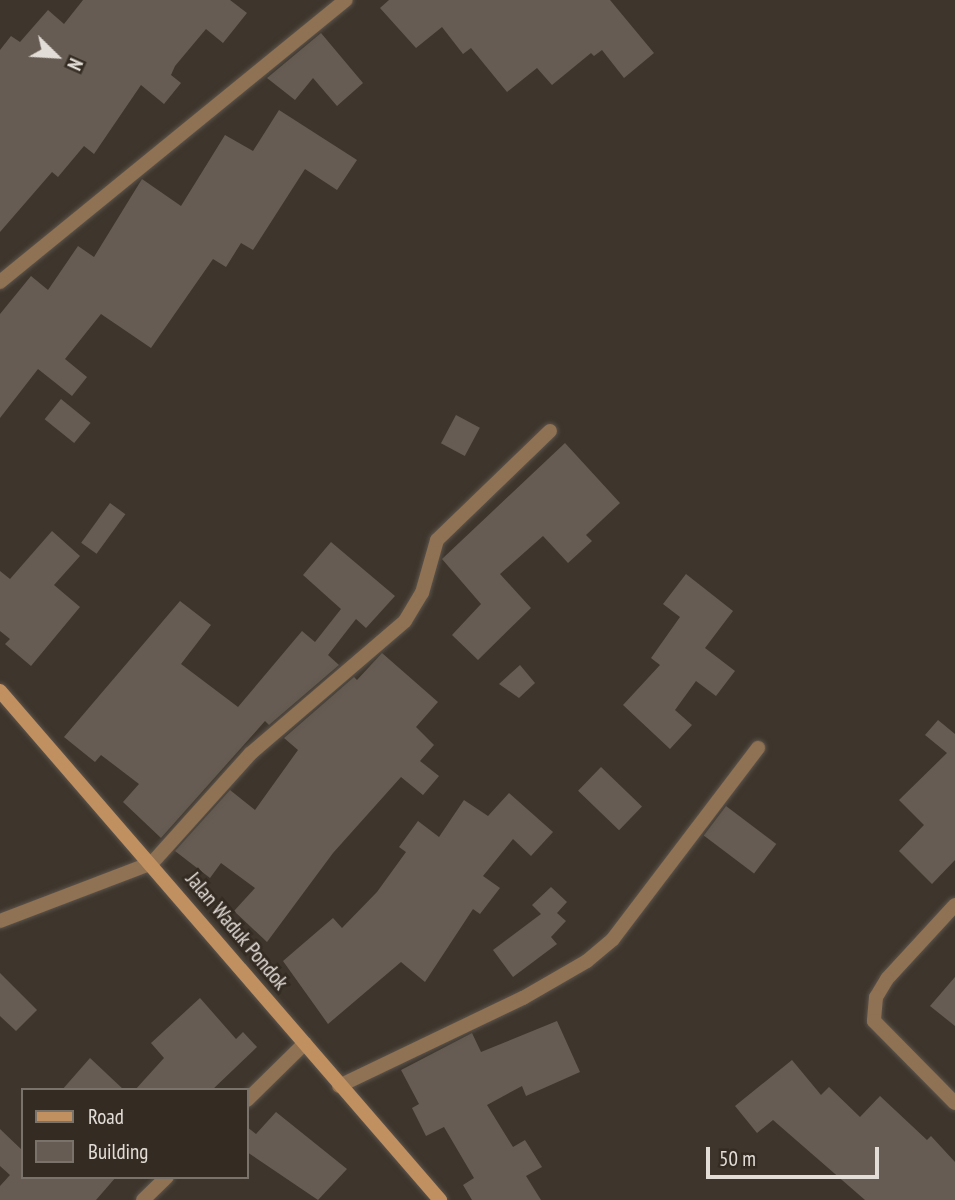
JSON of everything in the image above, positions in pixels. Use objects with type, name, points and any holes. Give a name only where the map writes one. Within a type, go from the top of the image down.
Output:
[{"type":"street","points":[[0,282],[346,0]]},
{"type":"street","points":[[0,921],[152,863],[250,754],[405,621],[422,593],[437,540],[551,431]]},
{"type":"street","name":"Jalan Waduk Pondok","points":[[0,691],[152,863],[305,1043],[338,1086],[440,1200]]},
{"type":"street","points":[[338,1086],[523,999],[587,961],[613,939],[758,748]]},
{"type":"street","points":[[955,905],[887,979],[876,997],[874,1021],[955,1103]]},
{"type":"street","points":[[248,1099],[305,1043]]},
{"type":"street","points":[[143,1200],[165,1179]]},
{"type":"building","points":[[83,0],[230,0],[247,13],[223,43],[206,29],[175,66],[171,75],[181,83],[164,104],[141,85],[94,154],[84,146],[58,177],[52,172],[0,232],[0,50],[11,36],[20,42],[48,10],[64,24]]},
{"type":"building","points":[[389,0],[610,0],[654,53],[624,78],[602,50],[594,56],[591,53],[552,85],[537,68],[507,92],[471,48],[463,54],[442,27],[416,48],[380,8]]},
{"type":"building","points":[[321,33],[363,83],[337,106],[313,78],[295,100],[267,78]]},
{"type":"building","points":[[279,110],[357,160],[337,190],[305,169],[253,250],[241,243],[226,267],[213,259],[151,348],[101,314],[65,359],[87,377],[72,396],[38,369],[0,418],[0,314],[31,276],[48,290],[78,246],[94,257],[142,179],[181,206],[225,135],[253,151]]},
{"type":"building","points":[[61,399],[91,423],[74,443],[45,419]]},
{"type":"building","points":[[456,415],[480,428],[465,456],[441,443]]},
{"type":"building","points":[[565,443],[620,503],[586,535],[592,541],[568,563],[543,536],[500,574],[531,608],[478,660],[452,635],[481,604],[442,559]]},
{"type":"building","points":[[110,503],[125,514],[97,554],[81,543]]},
{"type":"building","points":[[52,531],[80,556],[54,585],[80,607],[31,666],[5,644],[10,639],[0,631],[0,571],[10,579]]},
{"type":"building","points":[[331,542],[395,596],[366,628],[356,619],[328,655],[339,665],[269,725],[265,721],[161,838],[123,802],[139,784],[101,755],[95,762],[64,737],[180,601],[211,625],[181,664],[238,707],[302,631],[315,642],[341,609],[303,575]]},
{"type":"building","points":[[686,574],[733,611],[705,648],[735,671],[716,696],[696,681],[675,710],[692,725],[670,749],[623,705],[660,665],[651,658],[680,617],[663,604]]},
{"type":"building","points":[[382,653],[438,702],[416,727],[434,745],[420,761],[439,776],[423,795],[401,777],[333,853],[267,942],[234,911],[255,888],[221,863],[210,878],[175,851],[230,790],[255,810],[298,750],[284,738],[354,677],[357,680]]},
{"type":"building","points":[[520,665],[535,683],[519,698],[499,684]]},
{"type":"building","points":[[938,720],[955,734],[955,860],[932,884],[899,851],[924,825],[899,800],[947,753],[925,735]]},
{"type":"building","points":[[601,767],[642,807],[619,830],[578,791]]},
{"type":"building","points":[[509,793],[553,832],[531,856],[513,839],[483,876],[500,888],[480,914],[473,909],[425,982],[401,962],[328,1024],[283,961],[333,918],[342,928],[377,892],[406,852],[399,847],[418,821],[439,837],[464,800],[488,816]]},
{"type":"building","points":[[726,806],[776,844],[754,873],[704,836]]},
{"type":"building","points":[[551,887],[567,902],[557,913],[566,921],[551,937],[557,944],[513,977],[493,950],[541,914],[532,905]]},
{"type":"building","points":[[0,973],[37,1010],[16,1031],[0,1016]]},
{"type":"building","points":[[955,977],[955,1026],[930,1006]]},
{"type":"building","points":[[200,998],[236,1039],[243,1032],[257,1047],[214,1088],[137,1088],[164,1058],[151,1043]]},
{"type":"building","points":[[557,1021],[580,1072],[526,1096],[522,1086],[487,1105],[513,1147],[525,1140],[542,1167],[526,1176],[541,1200],[472,1200],[463,1185],[474,1178],[444,1127],[426,1136],[412,1108],[419,1104],[401,1070],[472,1033],[481,1052]]},
{"type":"building","points":[[90,1058],[122,1088],[64,1088]]},
{"type":"building","points":[[792,1060],[821,1095],[829,1087],[860,1117],[880,1096],[927,1140],[931,1136],[955,1162],[955,1200],[865,1200],[773,1120],[757,1133],[735,1106]]},
{"type":"building","points":[[276,1112],[347,1169],[318,1200],[248,1153],[248,1128],[256,1134]]},
{"type":"building","points":[[0,1129],[21,1149],[21,1179],[114,1179],[96,1200],[0,1200],[0,1186],[10,1175],[0,1166]]}]
